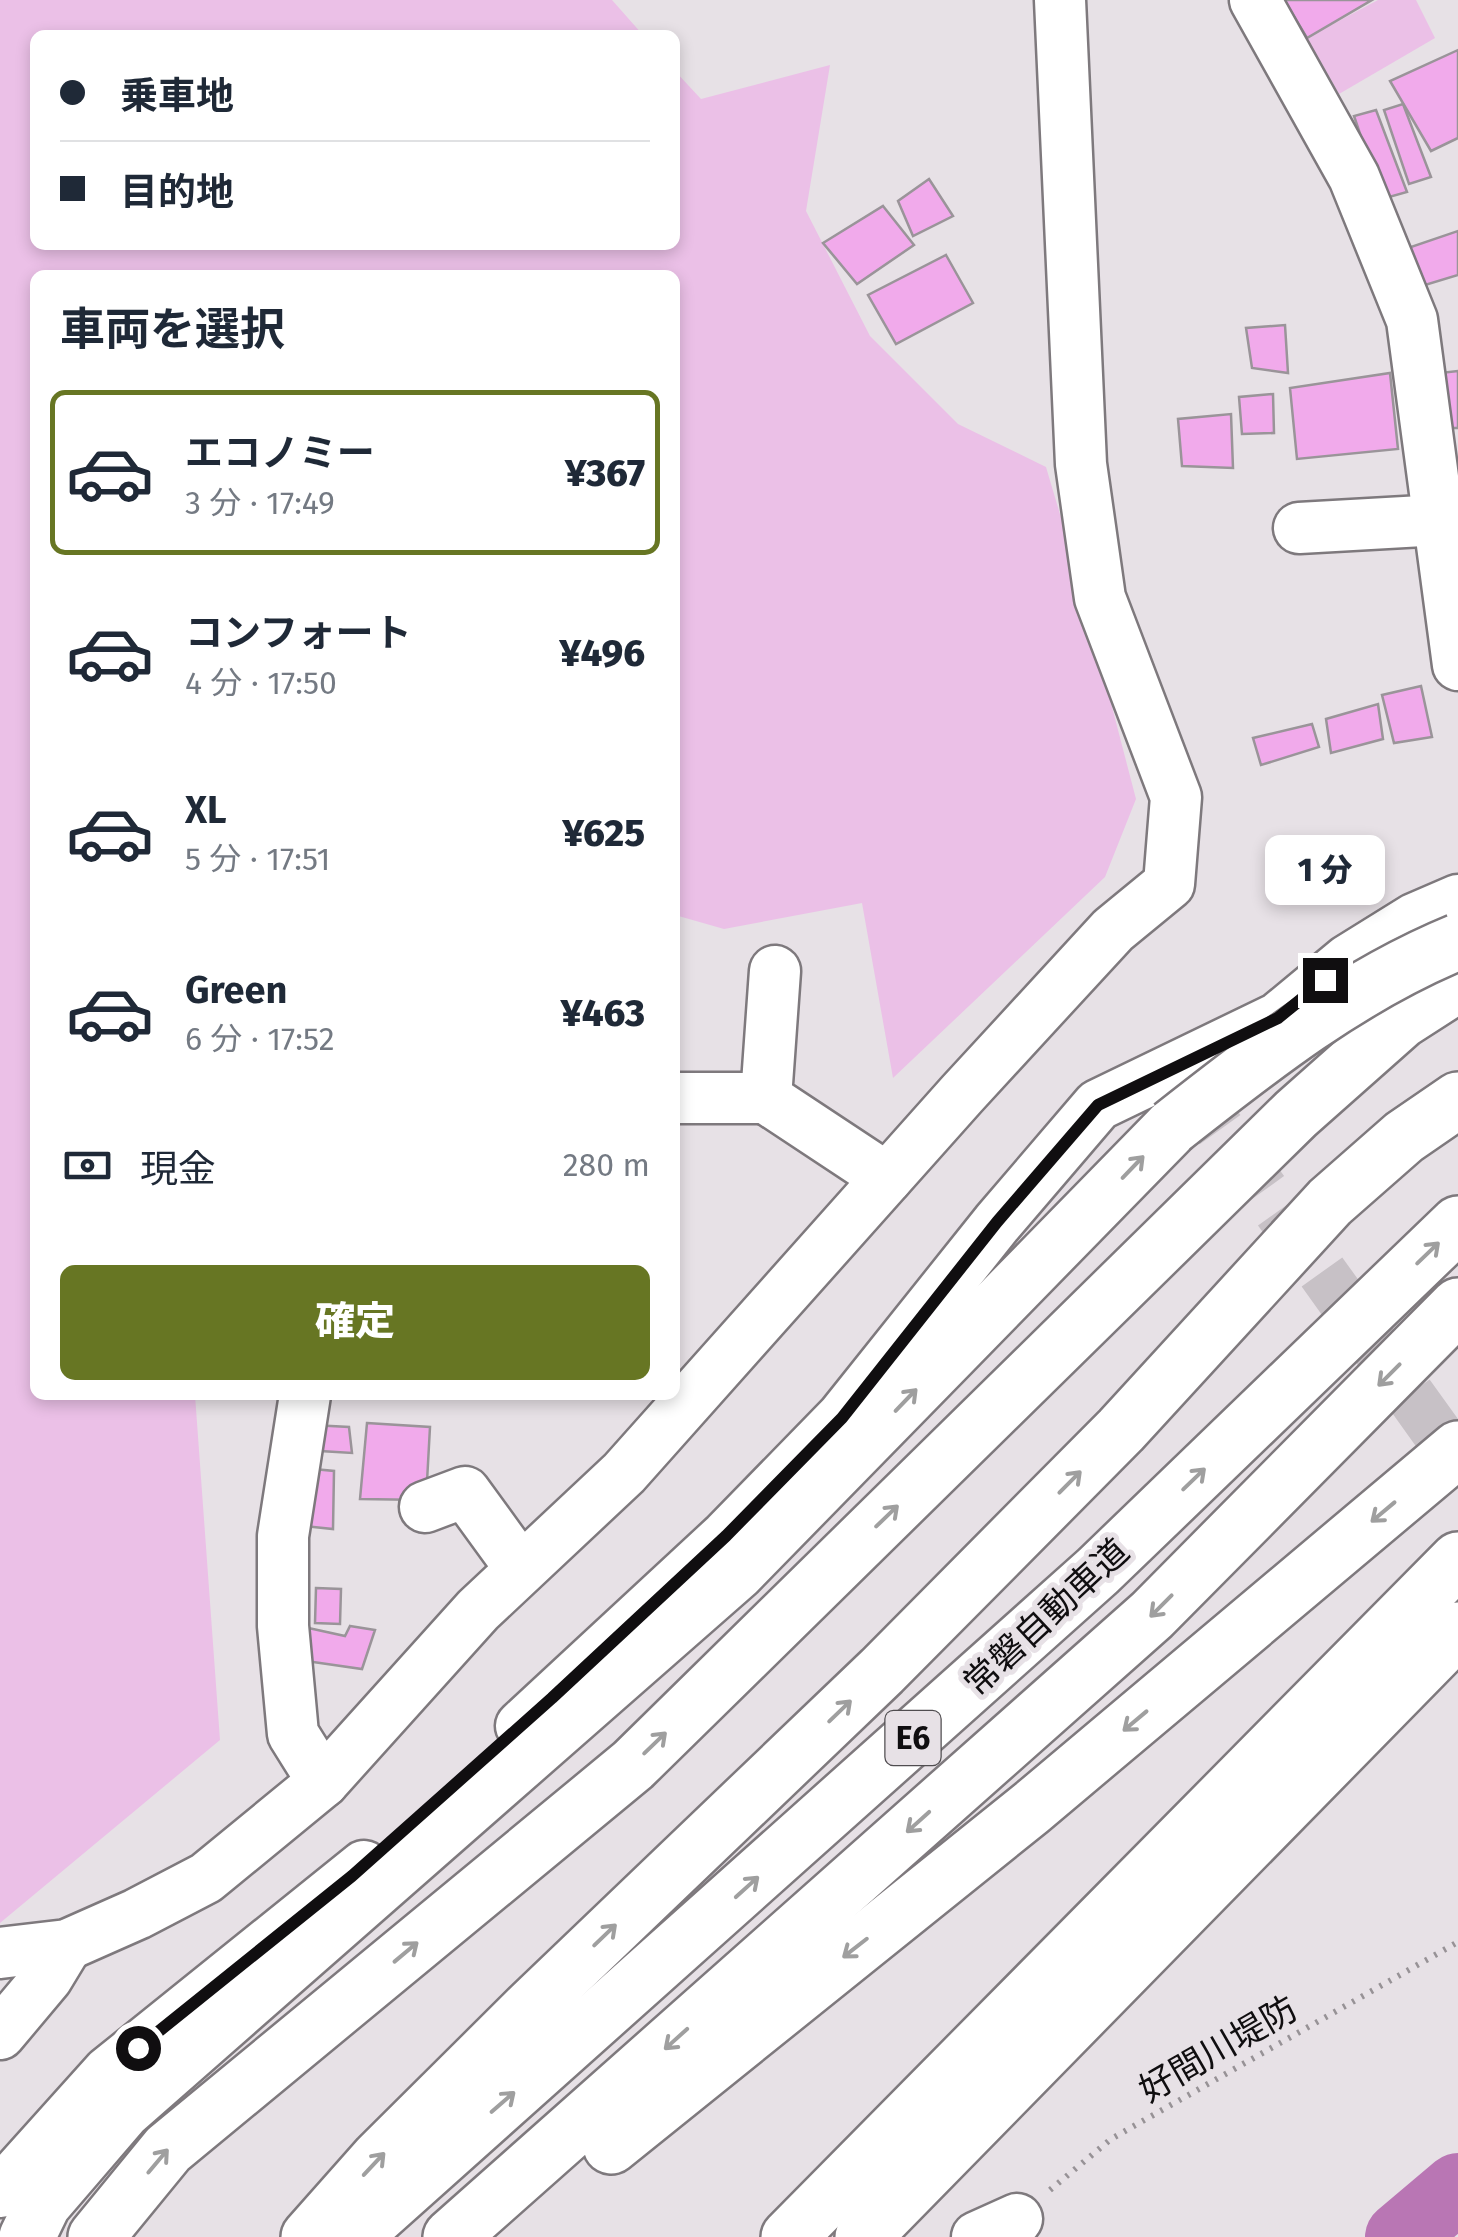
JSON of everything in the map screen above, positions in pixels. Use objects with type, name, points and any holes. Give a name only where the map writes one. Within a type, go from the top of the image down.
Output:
[{"type":"highway","points":[[27,2237],[43,2204],[123,2111],[737,1572],[1179,1094],[1286,1038],[1407,963],[1458,942]]},
{"type":"highway","points":[[96,2237],[168,2148],[633,1765],[1296,1114],[1402,1020],[1458,984]]},
{"type":"highway","points":[[309,2237],[379,2158],[882,1671],[1121,1430],[1330,1202],[1404,1137],[1458,1100]]},
{"type":"highway","name":"常磐自動車道","points":[[352,2237],[1098,1571],[1458,1224]]},
{"type":"highway","name":"常磐自動車道","points":[[451,2237],[1152,1616],[1458,1306]]},
{"type":"highway","points":[[505,2237],[642,2119],[1030,1809],[1458,1449]]},
{"type":"highway","points":[[789,2237],[1452,1568]]},
{"type":"highway","points":[[863,2237],[1458,1630]]},
{"type":"street","points":[[0,1953],[67,1945],[206,1878],[323,1782],[478,1610],[624,1473],[1113,930],[1169,884],[1176,797],[1100,598],[1081,464],[1060,0]]},
{"type":"street","points":[[1255,0],[1354,177],[1412,320],[1445,498],[1458,665]]},
{"type":"street","points":[[1298,528],[1445,498]]},
{"type":"street","points":[[0,2192],[108,2072],[352,1876],[726,1536],[842,1418],[997,1222],[1098,1105],[1179,1094],[1348,960],[1414,919],[1458,900]]},
{"type":"street","points":[[766,1098],[774,971]]},
{"type":"street","points":[[680,1098],[766,1098],[888,1178]]},
{"type":"street","points":[[304,1400],[283,1536],[283,1626],[293,1734],[323,1782]]},
{"type":"street","points":[[425,1507],[465,1492],[521,1569]]},
{"type":"street","points":[[0,2034],[46,1978],[67,1945]]},
{"type":"path","name":"好間川堤防","points":[[997,2228],[1111,2139],[1458,1942]]},
{"type":"shaded area","points":[[0,0],[612,0],[639,30],[30,30],[30,250],[680,250],[680,76],[701,99],[830,65],[806,211],[870,336],[958,424],[1046,467],[1136,799],[1105,877],[893,1078],[862,903],[724,929],[680,916],[680,270],[30,270],[30,1400],[195,1400],[220,1740],[0,1923]]},
{"type":"shaded area","points":[[1378,0],[1416,0],[1435,38],[1339,94],[1307,38]]},
{"type":"building","points":[[1284,0],[1372,0],[1307,38]]},
{"type":"building","points":[[1458,50],[1458,138],[1431,151],[1390,81]]},
{"type":"building","points":[[1403,104],[1431,177],[1409,184],[1384,110]]},
{"type":"building","points":[[1376,110],[1407,192],[1382,199],[1354,116]]},
{"type":"building","points":[[929,179],[953,216],[913,236],[898,201]]},
{"type":"building","points":[[883,206],[914,245],[857,284],[823,243]]},
{"type":"building","points":[[1458,231],[1458,275],[1412,289],[1402,250]]},
{"type":"building","points":[[946,255],[973,303],[896,344],[868,295]]},
{"type":"building","points":[[1285,325],[1288,373],[1252,368],[1246,328]]},
{"type":"building","points":[[1458,371],[1458,428],[1441,428],[1440,373]]},
{"type":"building","points":[[1390,373],[1398,449],[1297,459],[1290,388]]},
{"type":"building","points":[[1273,394],[1274,433],[1242,434],[1239,397]]},
{"type":"building","points":[[1231,414],[1233,468],[1182,466],[1178,419]]},
{"type":"building","points":[[1421,686],[1432,737],[1394,743],[1382,695]]},
{"type":"building","points":[[1378,704],[1383,739],[1331,753],[1326,719]]},
{"type":"building","points":[[1312,724],[1319,747],[1261,765],[1253,738]]},
{"type":"building","points":[[367,1423],[430,1427],[426,1500],[360,1499]]},
{"type":"building","points":[[312,1425],[349,1427],[352,1453],[304,1450]]},
{"type":"building","points":[[303,1468],[334,1471],[333,1529],[294,1525]]},
{"type":"building","points":[[316,1588],[341,1589],[340,1624],[315,1623]]},
{"type":"building","points":[[350,1626],[375,1630],[362,1669],[299,1660],[304,1627],[345,1636]]},
{"type":"waterway","points":[[1400,2237],[1458,2188]]},
{"type":"tunnel","points":[[1191,1089],[1458,1462]]},
{"type":"route","points":[[138,2048],[352,1876],[726,1536],[842,1418],[997,1222],[1098,1105],[1278,1018],[1325,980]]}]
